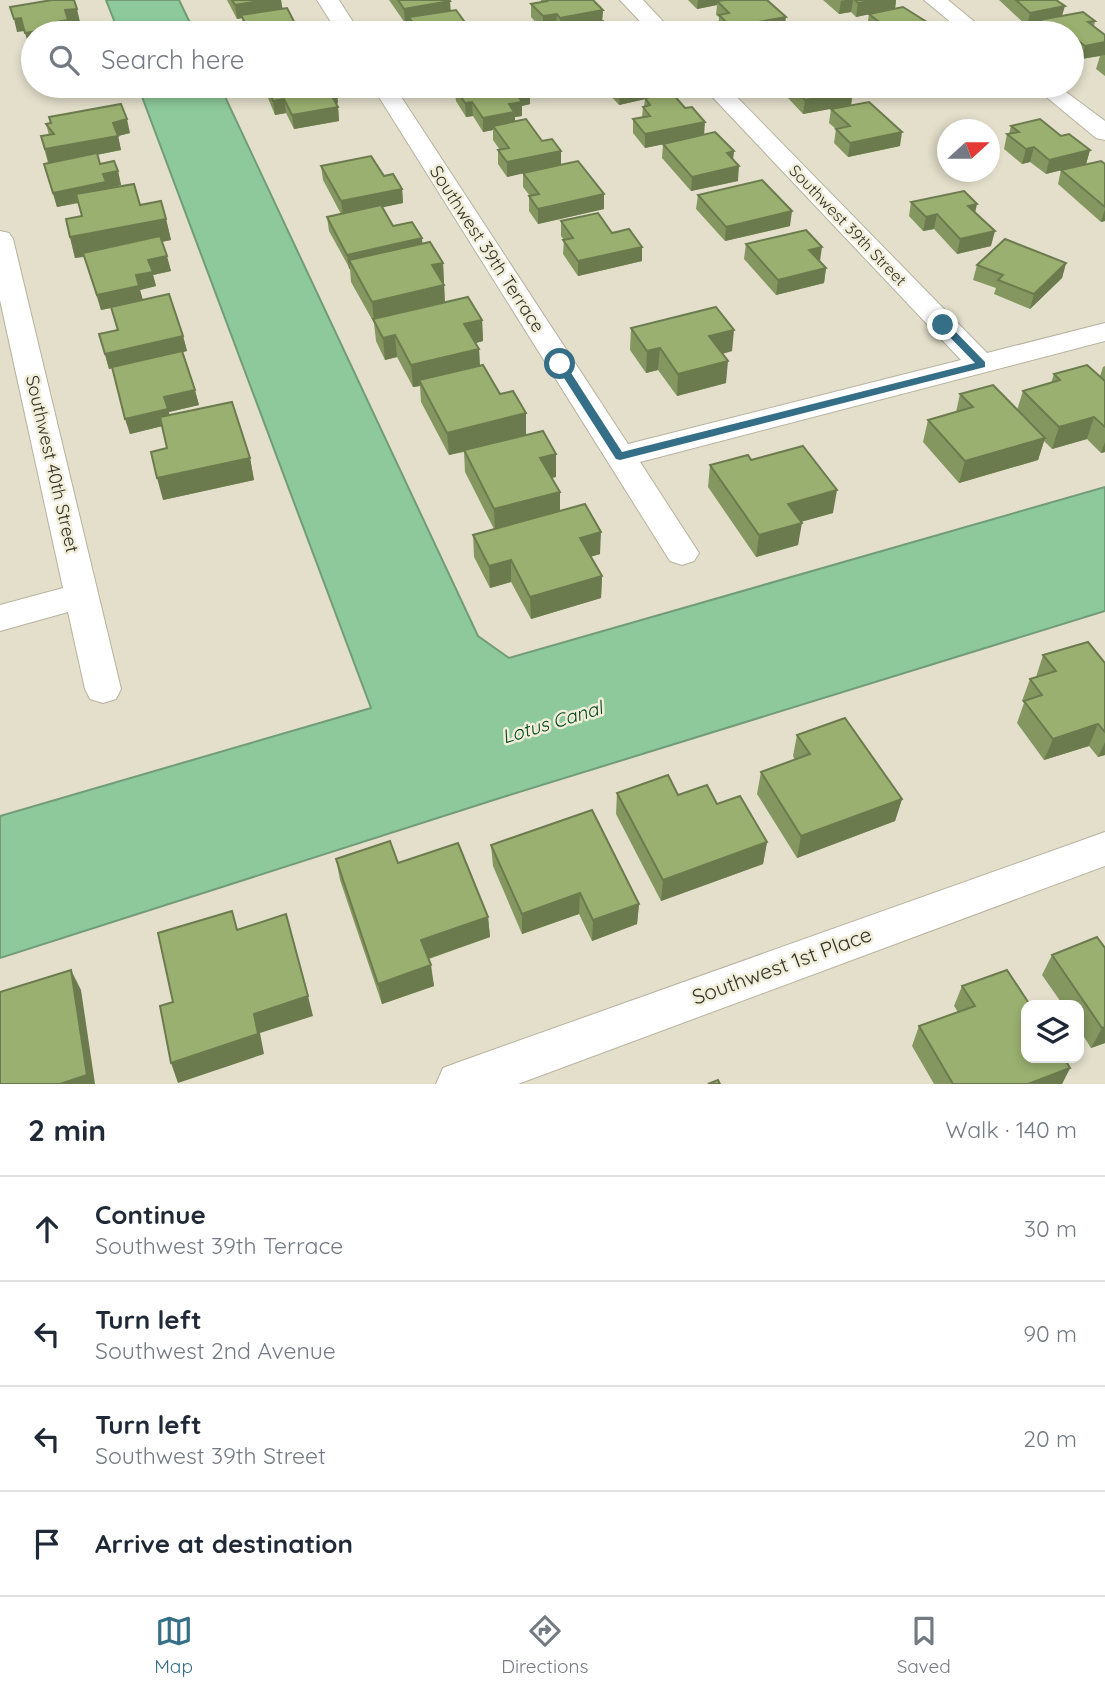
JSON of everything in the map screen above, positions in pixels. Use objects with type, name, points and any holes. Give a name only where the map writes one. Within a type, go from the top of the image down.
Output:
[{"type":"street","points":[[328,0],[341,21]]},
{"type":"street","points":[[631,0],[651,21]]},
{"type":"street","points":[[935,0],[962,21]]},
{"type":"street","name":"Southwest 39th Terrace","points":[[391,98],[682,553]]},
{"type":"street","name":"Southwest 39th Street","points":[[725,98],[982,365]]},
{"type":"street","points":[[1060,98],[1105,133]]},
{"type":"street","name":"Southwest 40th Street","points":[[0,239],[11,336],[82,596],[103,689]]},
{"type":"street","points":[[620,457],[1105,332]]},
{"type":"street","points":[[0,618],[82,596]]},
{"type":"street","name":"Southwest 1st Place","points":[[459,1084],[1105,849]]},
{"type":"water","points":[[106,0],[179,0],[189,21],[114,21]]},
{"type":"water","name":"Lotus Canal","points":[[142,98],[226,98],[478,636],[509,658],[1105,487],[1105,611],[500,798],[0,958],[0,816],[371,708]]},
{"type":"building","points":[[52,0],[74,0],[77,9],[65,10],[68,20],[22,21],[21,18],[14,19],[10,7]]},
{"type":"building","points":[[232,0],[266,0],[235,5]]},
{"type":"building","points":[[398,0],[449,0],[450,1],[404,9]]},
{"type":"building","points":[[546,0],[593,0],[603,10],[560,18],[557,14],[543,16],[531,4]]},
{"type":"building","points":[[767,0],[786,17],[764,21],[725,21],[719,15],[729,13],[717,1]]},
{"type":"building","points":[[855,0],[876,0],[858,3]]},
{"type":"building","points":[[1016,0],[1056,0],[1065,6],[1030,13]]},
{"type":"building","points":[[903,7],[925,21],[878,21],[869,14]]},
{"type":"building","points":[[287,8],[294,21],[244,21],[241,15]]},
{"type":"building","points":[[456,10],[464,21],[412,21],[409,17]]},
{"type":"building","points":[[1083,12],[1095,21],[1088,22],[1105,35],[1105,42],[1084,45],[1084,21],[1039,20]]},
{"type":"building","points":[[272,98],[333,98],[338,107],[292,115],[284,99],[273,101]]},
{"type":"building","points":[[462,98],[519,98],[522,102],[509,104],[514,112],[483,118],[472,102],[465,103]]},
{"type":"building","points":[[645,98],[676,98],[685,108],[692,107],[705,122],[645,134],[633,119],[650,116],[643,107],[650,105]]},
{"type":"building","points":[[869,102],[902,132],[850,143],[836,129],[850,126],[831,109]]},
{"type":"building","points":[[121,104],[127,119],[113,123],[118,136],[45,149],[41,136],[54,134],[46,124],[51,123],[49,117]]},
{"type":"building","points":[[526,119],[542,141],[552,139],[561,151],[507,162],[498,150],[509,148],[493,126]]},
{"type":"building","points":[[1040,119],[1061,136],[1069,134],[1090,150],[1049,160],[1034,147],[1026,149],[1007,134],[1019,132],[1011,126]]},
{"type":"building","points":[[715,132],[734,151],[727,153],[739,166],[692,177],[663,144]]},
{"type":"building","points":[[97,153],[100,164],[114,161],[118,171],[103,174],[106,182],[53,193],[44,164]]},
{"type":"building","points":[[371,156],[384,176],[393,174],[402,189],[341,201],[321,166]]},
{"type":"building","points":[[578,161],[604,194],[538,209],[529,196],[539,194],[523,173]]},
{"type":"building","points":[[1101,161],[1105,164],[1105,207],[1061,170]]},
{"type":"building","points":[[762,180],[792,211],[726,227],[698,195]]},
{"type":"building","points":[[134,184],[140,205],[161,201],[166,219],[70,237],[66,219],[82,216],[76,194]]},
{"type":"building","points":[[964,191],[977,204],[968,206],[995,231],[960,239],[937,214],[926,217],[911,202]]},
{"type":"building","points":[[381,205],[393,226],[412,222],[422,238],[347,255],[327,217]]},
{"type":"building","points":[[598,213],[612,233],[629,229],[642,247],[578,261],[563,240],[573,238],[561,221]]},
{"type":"building","points":[[806,230],[822,247],[809,250],[826,268],[778,280],[746,244]]},
{"type":"building","points":[[160,236],[167,256],[148,260],[153,272],[136,275],[139,286],[97,295],[83,253]]},
{"type":"building","points":[[1005,239],[1066,263],[1034,294],[998,280],[1003,275],[977,265]]},
{"type":"building","points":[[430,242],[443,263],[432,265],[444,285],[372,302],[349,260]]},
{"type":"building","points":[[169,294],[183,336],[105,354],[99,334],[118,330],[111,307]]},
{"type":"building","points":[[468,297],[482,320],[464,324],[479,349],[411,365],[395,335],[383,338],[373,319]]},
{"type":"building","points":[[716,307],[734,330],[709,336],[728,361],[678,374],[660,348],[647,351],[631,328]]},
{"type":"building","points":[[182,351],[195,390],[164,397],[168,409],[125,419],[112,367]]},
{"type":"building","points":[[483,365],[500,394],[513,391],[526,413],[447,433],[419,380]]},
{"type":"building","points":[[1087,365],[1105,381],[1105,427],[1094,417],[1059,427],[1023,391],[1060,380],[1054,374]]},
{"type":"building","points":[[993,385],[1045,438],[965,461],[928,420],[973,407],[960,394]]},
{"type":"building","points":[[232,402],[250,458],[157,478],[151,452],[167,448],[160,417]]},
{"type":"building","points":[[543,431],[556,454],[540,458],[560,492],[494,509],[464,450]]},
{"type":"building","points":[[803,446],[837,490],[788,504],[802,523],[759,535],[710,465],[748,455],[751,460]]},
{"type":"building","points":[[585,504],[601,532],[580,538],[602,576],[530,597],[511,560],[489,566],[473,535]]},
{"type":"building","points":[[1088,642],[1105,663],[1105,732],[1098,724],[1053,739],[1024,701],[1042,695],[1030,679],[1056,671],[1043,655]]},
{"type":"building","points":[[845,718],[902,799],[801,836],[761,772],[810,754],[797,735]]},
{"type":"building","points":[[668,775],[678,795],[707,785],[717,804],[740,796],[767,842],[663,880],[617,793]]},
{"type":"building","points":[[592,810],[639,904],[593,920],[580,893],[522,914],[491,845]]},
{"type":"building","points":[[390,841],[398,863],[458,843],[488,917],[421,940],[431,965],[378,984],[336,859]]},
{"type":"building","points":[[232,911],[237,930],[286,914],[308,996],[254,1014],[258,1034],[171,1063],[160,1006],[173,1002],[158,933]]},
{"type":"building","points":[[1097,937],[1105,948],[1105,1027],[1102,1028],[1052,955]]},
{"type":"building","points":[[71,970],[87,1075],[60,1084],[0,1084],[0,992]]},
{"type":"building","points":[[1007,970],[1027,1000],[1021,1000],[1021,1063],[1067,1063],[1070,1068],[1028,1084],[953,1084],[919,1026],[975,1006],[962,986]]},
{"type":"route","points":[[560,364],[620,457],[982,365],[943,325]]}]
